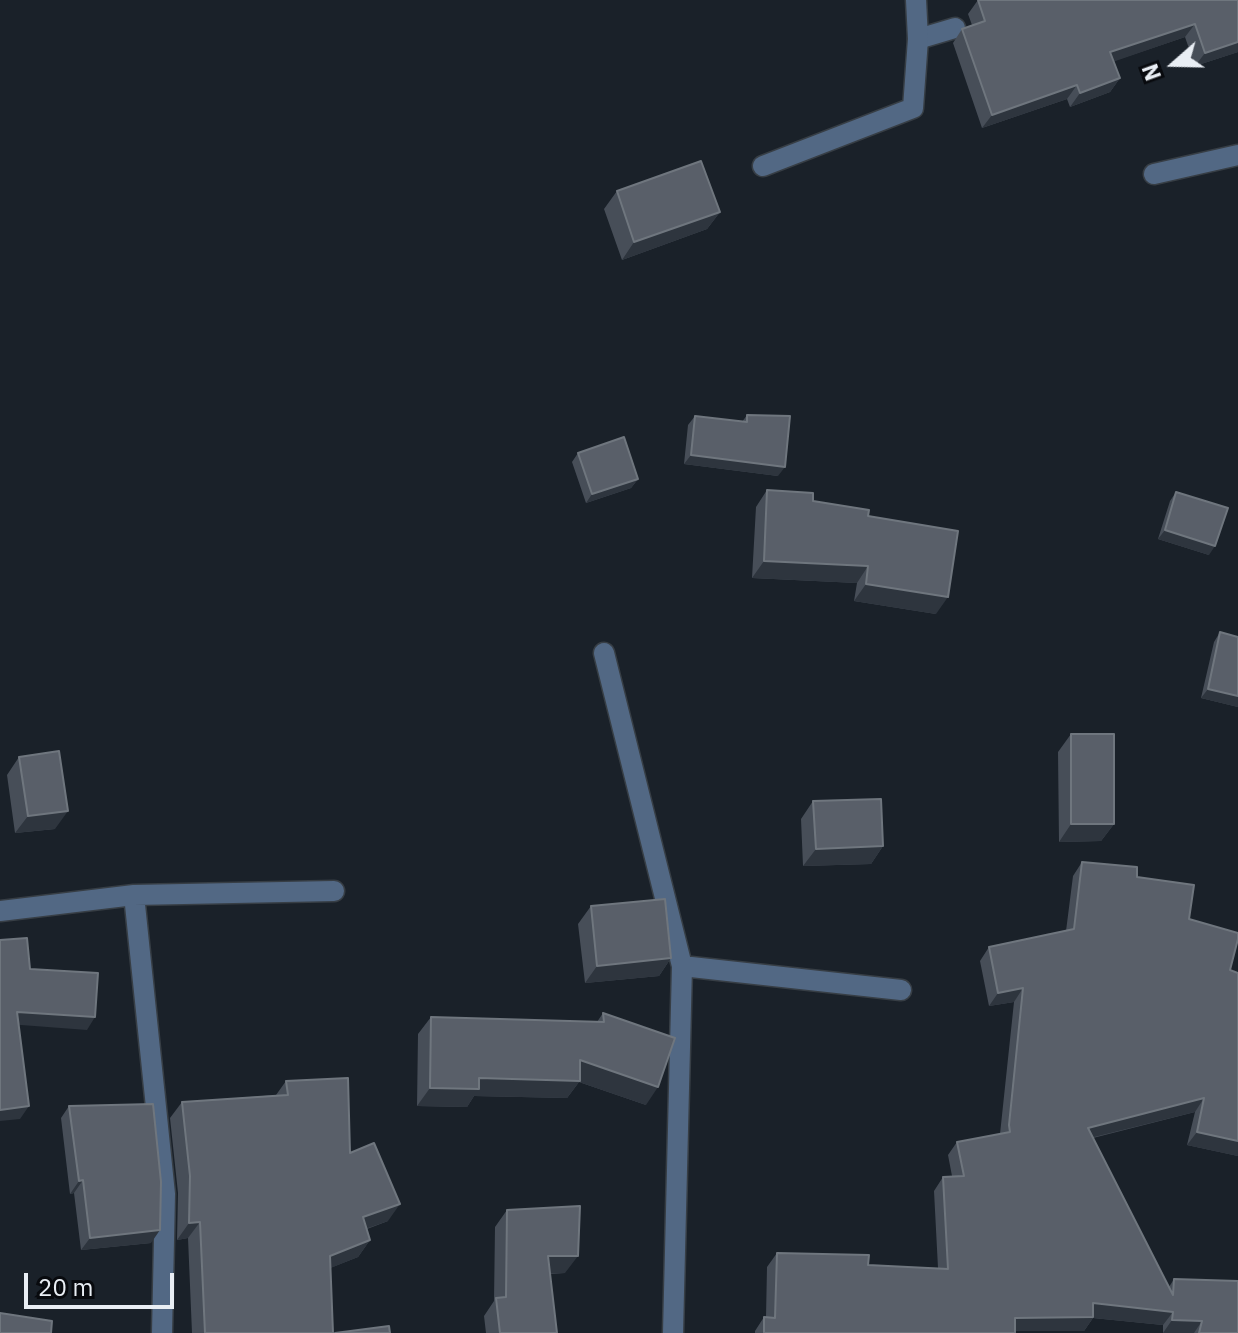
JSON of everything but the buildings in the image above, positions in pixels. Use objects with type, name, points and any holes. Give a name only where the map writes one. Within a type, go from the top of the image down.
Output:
[{"type":"street","points":[[763,166],[913,108],[918,39],[916,0]]},
{"type":"street","points":[[918,39],[955,28]]},
{"type":"street","points":[[1154,174],[1238,155]]},
{"type":"street","points":[[604,653],[682,966],[673,1333]]},
{"type":"street","points":[[0,911],[134,895],[334,891]]},
{"type":"street","points":[[134,895],[165,1194],[162,1333]]},
{"type":"street","points":[[682,966],[901,990]]}]
